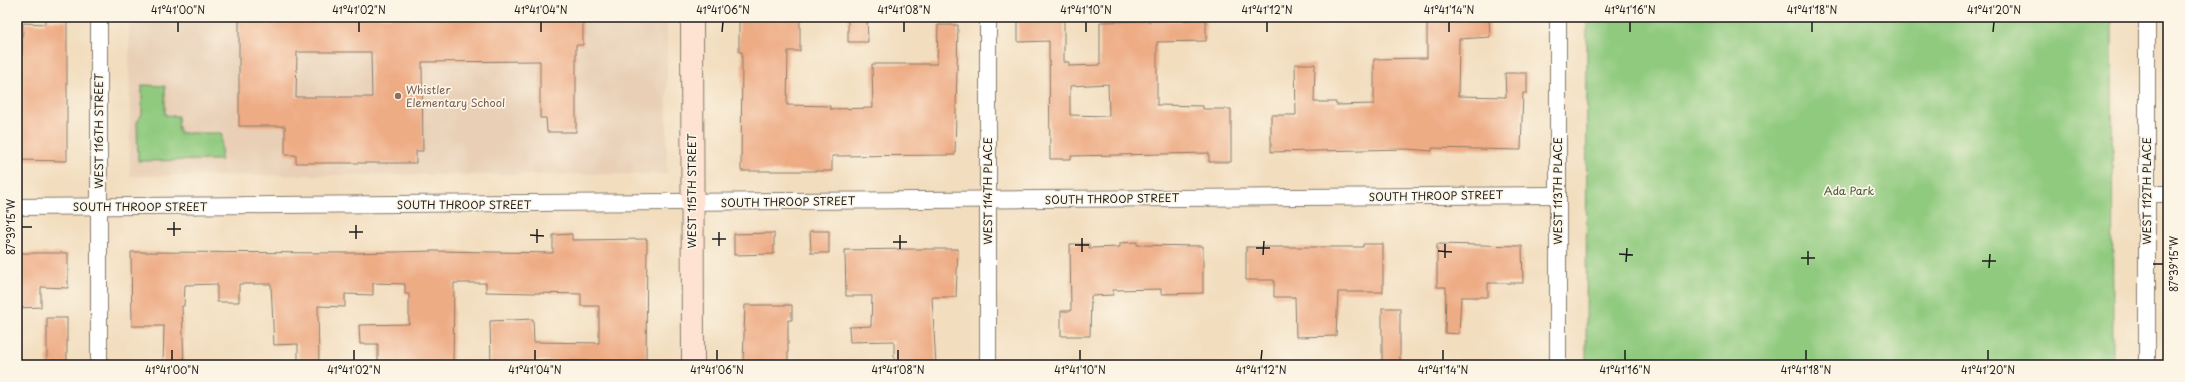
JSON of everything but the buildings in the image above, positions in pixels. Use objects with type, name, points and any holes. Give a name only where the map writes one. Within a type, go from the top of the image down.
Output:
[{"type":"street","name":"WEST 116TH STREET","points":[[99,17],[99,365]]},
{"type":"street","name":"WEST 115TH STREET","points":[[692,17],[692,365]]},
{"type":"street","name":"WEST 114TH PLACE","points":[[988,17],[988,365]]},
{"type":"street","name":"WEST 113TH PLACE","points":[[1558,17],[1558,365]]},
{"type":"street","name":"WEST 112TH PLACE","points":[[2147,17],[2147,365]]},
{"type":"street","points":[[2148,194],[2168,194]]},
{"type":"street","name":"SOUTH THROOP STREET","points":[[17,207],[693,203],[1558,195]]},
{"type":"shaded area","name":"Whistler Elementary School","points":[[129,17],[667,17],[667,174],[130,176]]},
{"type":"green space","name":"Ada Park","points":[[1587,17],[2112,17],[2113,365],[1586,365]]},
{"type":"green space","points":[[142,85],[165,86],[165,115],[178,116],[179,133],[222,133],[221,160],[138,161],[137,122],[142,114]]},
{"type":"place","name":"Whistler Elementary School","points":[[398,96]]}]
